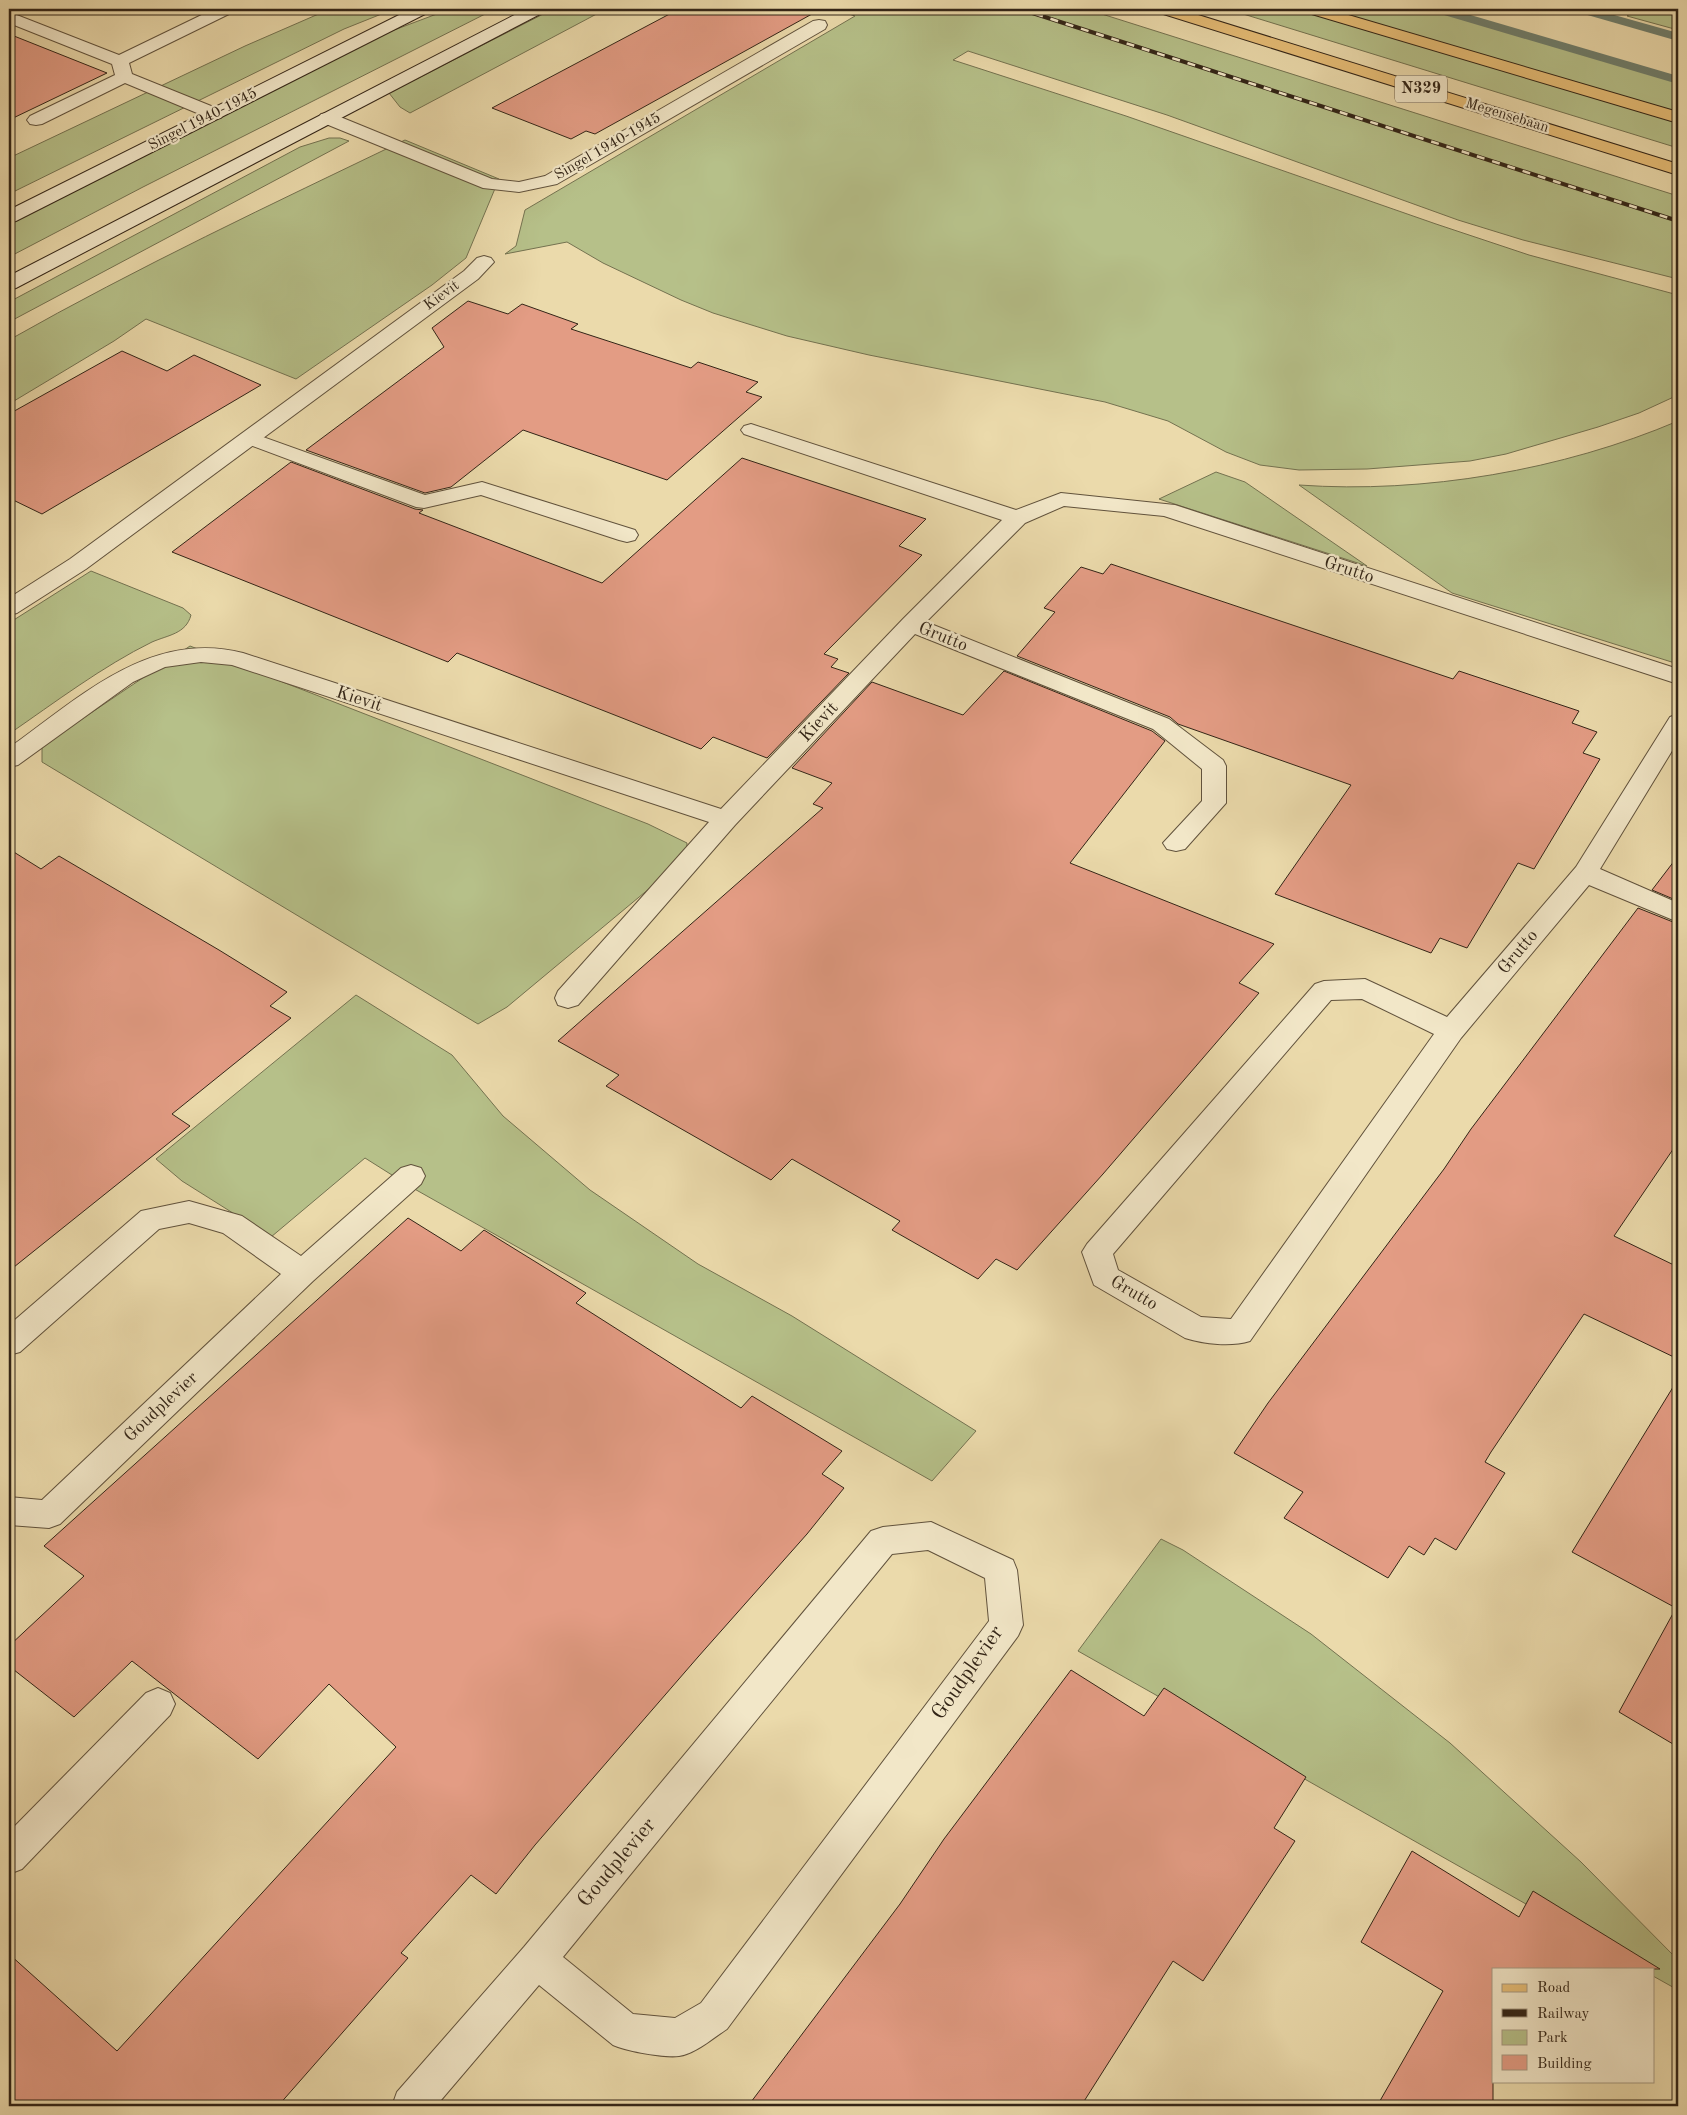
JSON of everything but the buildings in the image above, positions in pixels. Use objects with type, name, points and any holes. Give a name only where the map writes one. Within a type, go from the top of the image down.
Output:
[{"type":"main road","name":"Megensebaan","points":[[1163,9],[1678,170]]},
{"type":"main road","name":"N329","points":[[1311,9],[1678,118]]},
{"type":"street","name":"Singel 1940-1945","points":[[9,217],[424,9]]},
{"type":"street","points":[[9,284],[538,9]]},
{"type":"street","points":[[36,120],[221,10]]},
{"type":"street","points":[[9,16],[215,114]]},
{"type":"street","name":"Singel 1940-1945","points":[[327,118],[489,184],[519,187],[551,180],[819,25]]},
{"type":"street","name":"Kievit","points":[[9,608],[78,564],[471,275],[484,262]]},
{"type":"street","points":[[750,430],[1017,518]]},
{"type":"street","points":[[249,438],[424,502],[482,488],[627,535]]},
{"type":"street","name":"Grutto","points":[[1176,843],[1214,803],[1214,766],[1161,724],[911,624],[1017,518],[1061,500],[1167,510],[1678,677]]},
{"type":"street","name":"Kievit","points":[[568,998],[726,819],[911,624]]},
{"type":"street","name":"Kievit","points":[[9,759],[125,677],[160,661],[201,655],[235,658],[726,819]]},
{"type":"street","name":"Grutto","points":[[1451,1031],[1365,989],[1324,990],[1097,1252],[1105,1277],[1196,1329],[1239,1332],[1451,1031],[1585,873],[1678,722]]},
{"type":"street","points":[[1585,873],[1678,913]]},
{"type":"street","name":"Goudplevier","points":[[9,1512],[49,1514],[302,1274],[411,1176]]},
{"type":"street","points":[[9,1343],[152,1218],[189,1212],[232,1224],[302,1274]]},
{"type":"street","name":"Goudplevier","points":[[411,2106],[537,1960],[883,1540],[931,1536],[1001,1570],[1006,1625],[714,2016],[679,2037],[626,2032],[537,1960]]},
{"type":"street","points":[[9,1858],[158,1704]]},
{"type":"green space","points":[[330,9],[394,9],[344,29],[9,194],[9,158],[245,46]]},
{"type":"green space","points":[[450,9],[495,9],[9,257],[9,222],[349,47]]},
{"type":"green space","points":[[553,9],[606,9],[410,113],[400,107],[389,93]]},
{"type":"green space","points":[[833,9],[1086,9],[1678,196],[1678,279],[1523,240],[1458,220],[1167,115],[968,51],[953,60],[1126,116],[1529,255],[1678,295],[1678,395],[1639,413],[1506,454],[1470,461],[1367,469],[1299,470],[1260,465],[1226,452],[1168,421],[1105,402],[869,355],[787,336],[713,313],[603,263],[567,242],[505,254],[516,246],[525,210],[855,16]]},
{"type":"green space","points":[[1227,9],[1428,9],[1678,82],[1678,148]]},
{"type":"green space","points":[[1637,9],[1678,9],[1678,30],[1627,16]]},
{"type":"green space","points":[[329,138],[340,138],[349,141],[9,322],[9,302],[300,147]]},
{"type":"green space","points":[[405,140],[499,179],[466,258],[432,285],[296,379],[146,319],[114,341],[9,404],[9,340],[107,287],[255,212]]},
{"type":"green space","points":[[1678,421],[1678,664],[1452,593],[1299,485],[1346,487],[1395,486],[1444,482],[1492,475],[1588,453]]},
{"type":"green space","points":[[1216,472],[1245,482],[1367,566],[1159,499]]},
{"type":"green space","points":[[91,571],[183,608],[191,615],[189,621],[176,633],[152,642],[97,673],[9,734],[9,623]]},
{"type":"green space","points":[[190,646],[648,824],[687,843],[686,858],[507,1007],[478,1024],[42,762],[42,746]]},
{"type":"green space","points":[[356,995],[452,1055],[503,1116],[590,1190],[698,1264],[792,1316],[976,1431],[932,1481],[411,1187],[365,1158],[271,1237],[182,1181],[156,1159]]},
{"type":"green space","points":[[1161,1539],[1183,1550],[1311,1634],[1450,1743],[1581,1862],[1678,1960],[1678,1990],[1654,1977],[1654,1968],[1639,1968],[1078,1651]]},
{"type":"waterway","points":[[1438,9],[1678,80]]},
{"type":"waterway","points":[[1581,9],[1678,37]]},
{"type":"railway","points":[[1020,9],[1678,221]]}]
